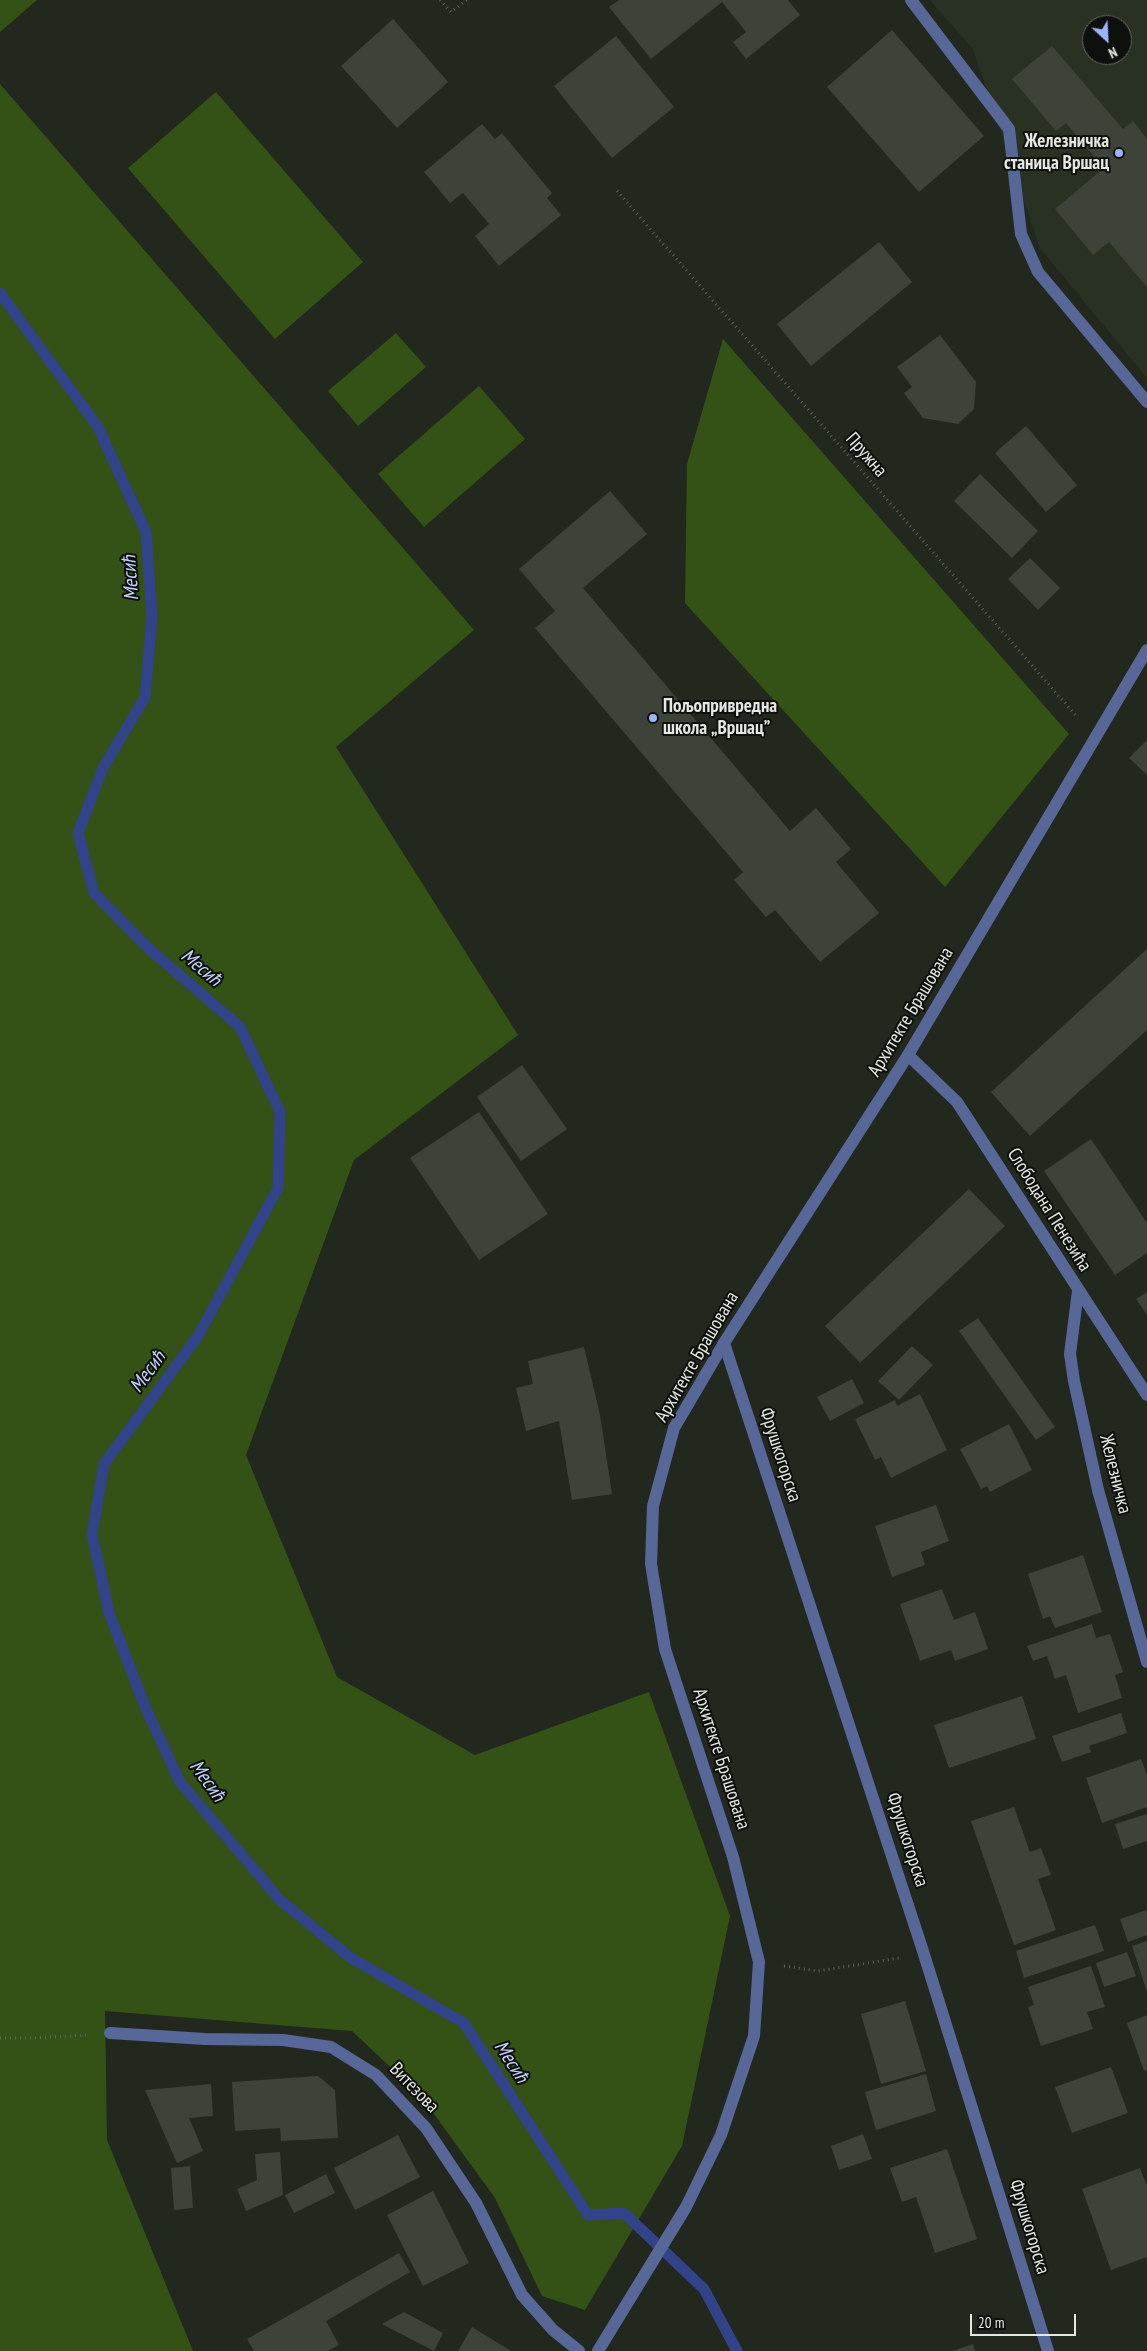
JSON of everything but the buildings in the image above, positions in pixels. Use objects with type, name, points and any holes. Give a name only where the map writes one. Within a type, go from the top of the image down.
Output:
[{"type":"street","points":[[911,0],[1009,128],[1021,234],[1038,272],[1147,402]]},
{"type":"street","name":"Архитекте Брашована","points":[[598,2351],[646,2269],[686,2207],[721,2135],[754,2036],[759,1962],[733,1857],[665,1649],[650,1564],[653,1506],[674,1428],[724,1343],[908,1055],[1147,650]]},
{"type":"street","name":"Слободана Пенезића","points":[[908,1055],[956,1102],[1147,1395]]},
{"type":"street","name":"Железничка","points":[[1078,1291],[1070,1354],[1074,1381],[1098,1490],[1147,1662]]},
{"type":"street","name":"Фрушкогорска","points":[[724,1343],[922,1948],[1048,2351]]},
{"type":"street","name":"Витезова","points":[[110,2033],[205,2039],[283,2040],[331,2047],[376,2075],[426,2128],[476,2204],[522,2295],[553,2330],[579,2351]]},
{"type":"path","points":[[440,0],[451,12],[467,0]]},
{"type":"path","name":"Пружна","points":[[616,191],[1095,738]]},
{"type":"path","points":[[759,1962],[818,1971],[894,1960],[922,1948]]},
{"type":"path","points":[[0,2038],[110,2033]]},
{"type":"shaded area","points":[[930,0],[1147,0],[1147,378],[1040,248],[973,49]]},
{"type":"green space","points":[[0,0],[37,0],[0,32]]},
{"type":"green space","points":[[0,84],[474,630],[336,747],[518,1035],[354,1160],[246,1455],[337,1677],[475,1755],[649,1692],[730,1916],[682,2146],[585,2310],[542,2296],[495,2198],[421,2096],[352,2031],[105,2011],[107,2140],[193,2351],[0,2351]]},
{"type":"green space","points":[[216,92],[363,262],[275,339],[128,168]]},
{"type":"green space","points":[[396,333],[426,367],[358,426],[328,391]]},
{"type":"green space","points":[[723,339],[1069,734],[945,887],[685,603],[687,464]]},
{"type":"green space","points":[[479,386],[525,439],[424,527],[378,474]]},
{"type":"waterway","name":"Месић","points":[[0,293],[98,427],[146,532],[152,617],[145,697],[103,768],[78,833],[94,893],[147,947],[240,1027],[280,1112],[278,1188],[198,1336],[104,1464],[92,1534],[109,1613],[146,1709],[180,1782],[280,1900],[351,1958],[464,2023],[588,2215],[624,2213],[704,2289],[737,2351]]},
{"type":"place","name":"Железничка станица Вршац","points":[[1119,153]]},
{"type":"place","name":"Пољопривредна школа „Вршац”","points":[[653,718]]}]
